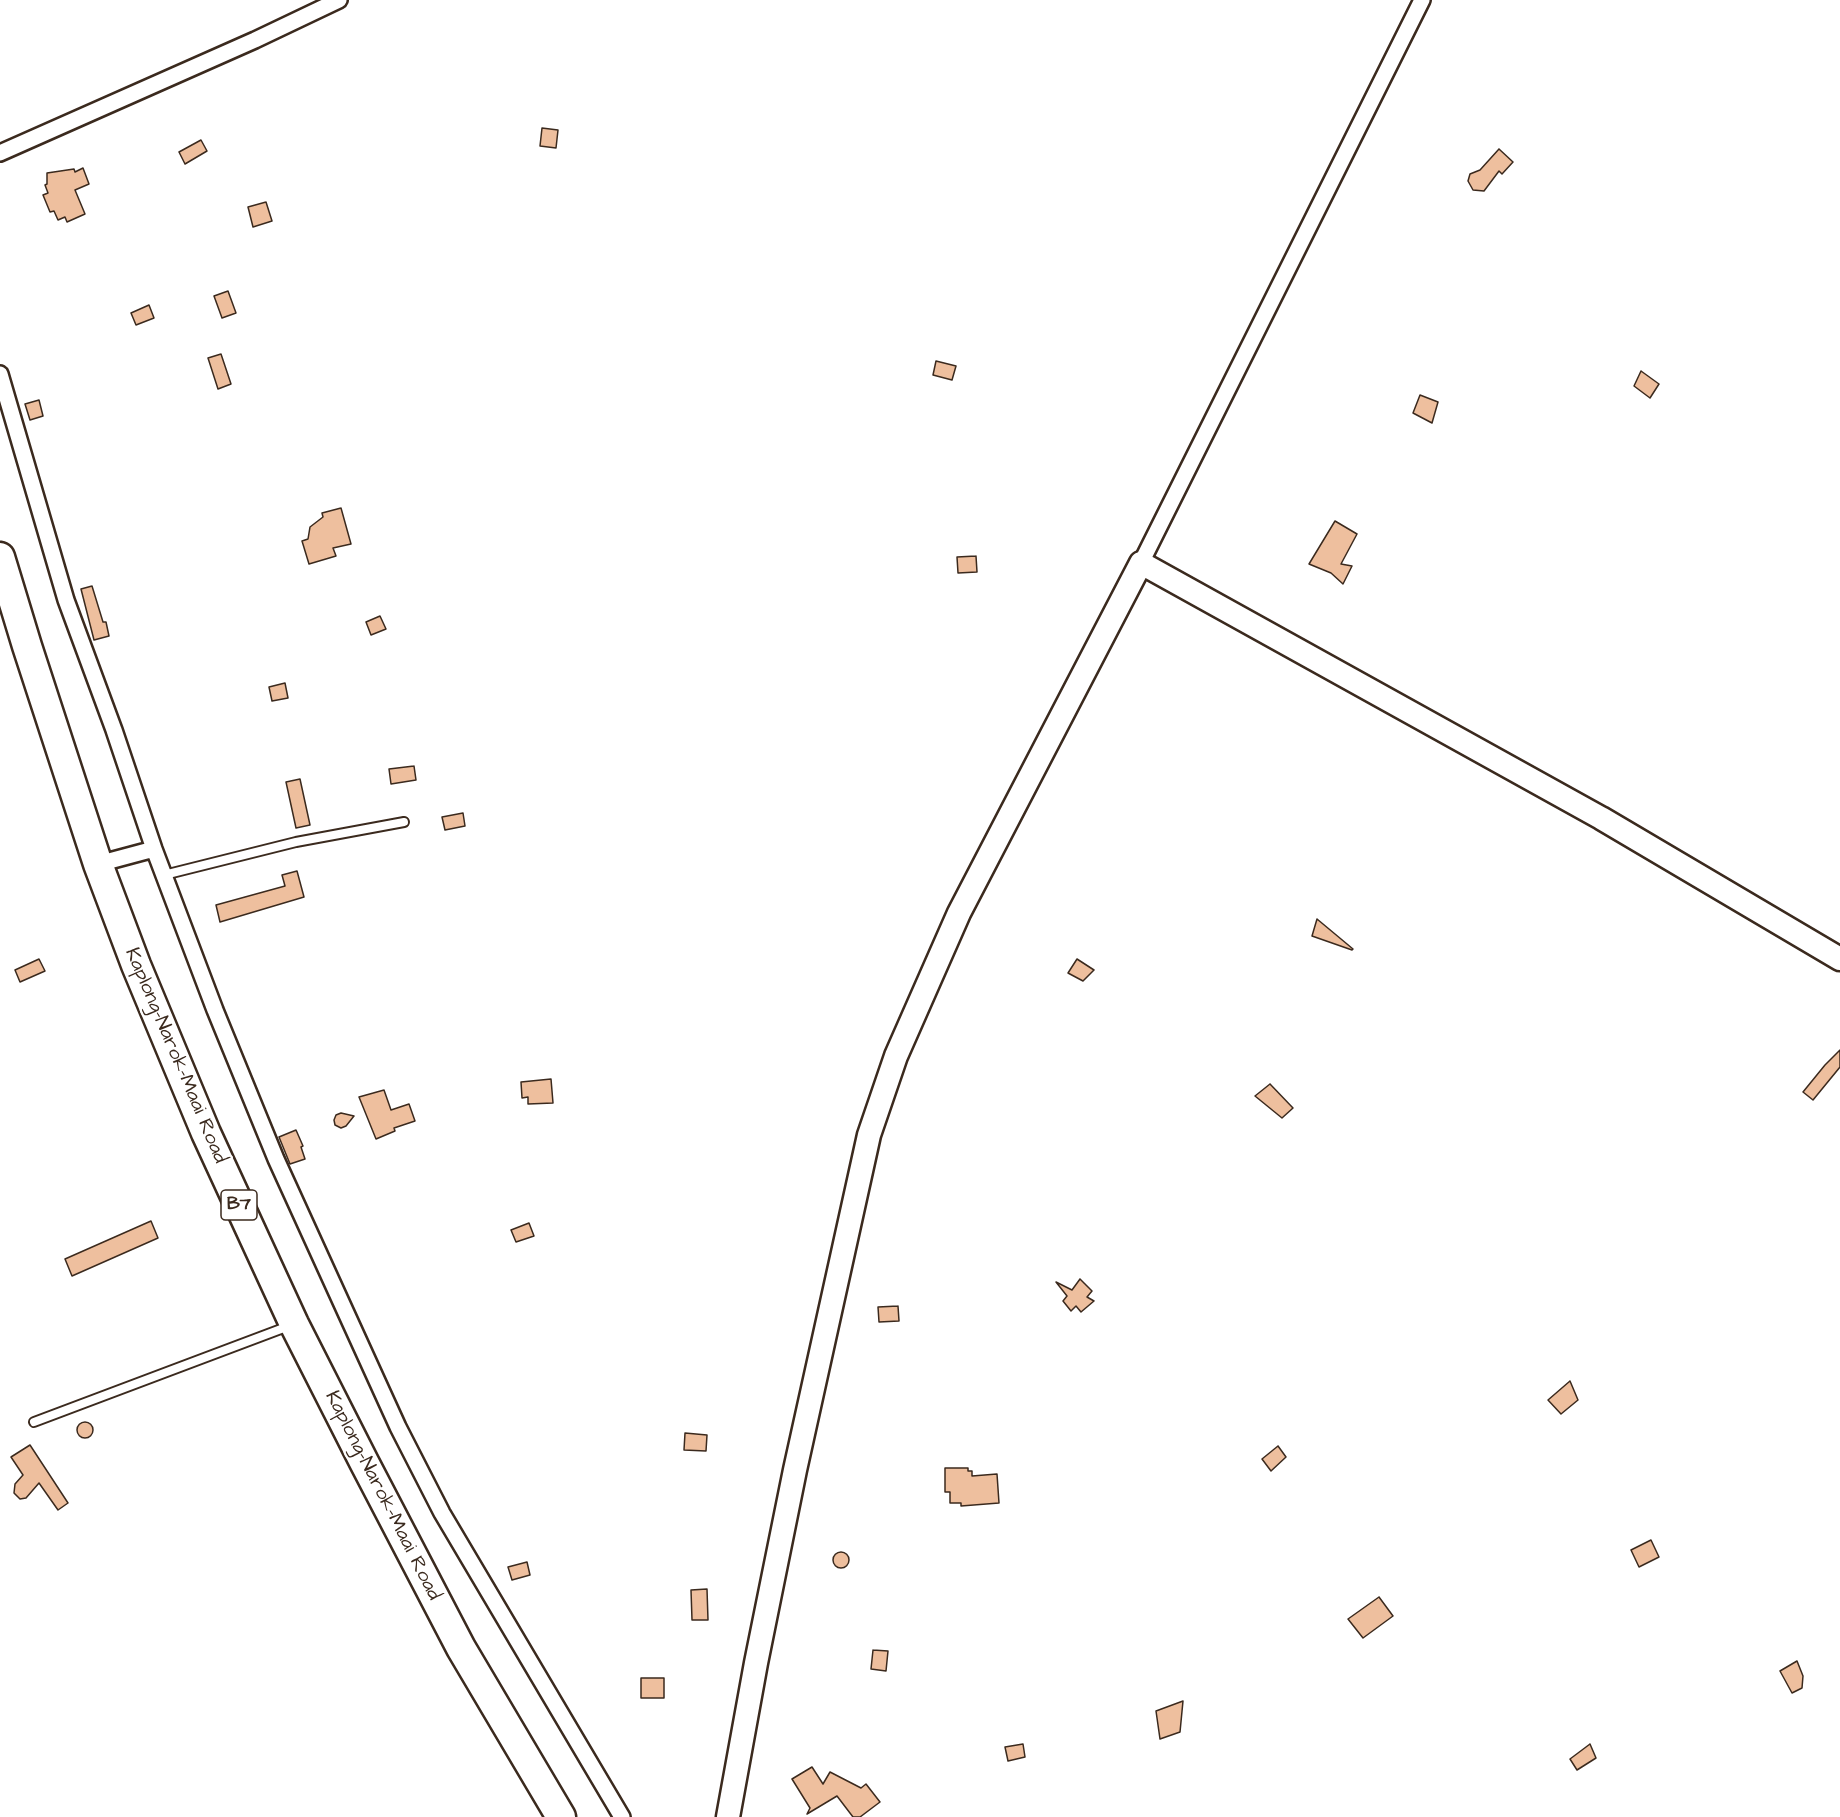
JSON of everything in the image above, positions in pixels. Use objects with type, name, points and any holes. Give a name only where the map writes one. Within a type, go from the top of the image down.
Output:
[{"type":"highway","name":"Kaplong-Narok-Maai Road","points":[[0,557],[99,864],[136,965],[206,1133],[294,1324],[461,1648],[561,1817]]},
{"type":"street","points":[[0,153],[244,45],[339,0]]},
{"type":"street","points":[[728,1817],[793,1482],[869,1135],[896,1056],[959,913],[1141,563],[1422,0]]},
{"type":"street","points":[[0,374],[66,600],[114,730],[154,849],[215,1010],[276,1159],[398,1427],[442,1513],[622,1817]]},
{"type":"street","points":[[1141,563],[1601,818],[1840,959]]},
{"type":"street","points":[[99,864],[154,849]]},
{"type":"lane","points":[[164,875],[296,842],[404,822]]},
{"type":"lane","points":[[34,1422],[294,1324]]},
{"type":"building","points":[[542,128],[558,130],[556,148],[540,146]]},
{"type":"building","points":[[201,140],[207,151],[185,164],[179,152]]},
{"type":"building","points":[[1499,149],[1513,162],[1502,174],[1499,171],[1484,191],[1473,190],[1468,181],[1470,174],[1480,170]]},
{"type":"building","points":[[83,168],[89,184],[75,190],[85,214],[67,222],[65,217],[58,220],[54,211],[50,212],[43,195],[48,193],[45,185],[47,184],[47,173],[74,169],[75,172]]},
{"type":"building","points":[[266,202],[272,221],[253,227],[248,207]]},
{"type":"building","points":[[228,291],[236,313],[222,318],[214,296]]},
{"type":"building","points":[[149,305],[154,318],[136,325],[131,313]]},
{"type":"building","points":[[221,354],[231,384],[218,389],[208,358]]},
{"type":"building","points":[[936,361],[956,366],[952,380],[933,375]]},
{"type":"building","points":[[1641,371],[1659,384],[1650,398],[1634,386]]},
{"type":"building","points":[[1420,395],[1438,402],[1432,423],[1413,413]]},
{"type":"building","points":[[39,400],[43,416],[30,420],[25,404]]},
{"type":"building","points":[[341,508],[351,544],[333,548],[336,556],[309,564],[302,541],[308,539],[310,527],[323,517],[322,513]]},
{"type":"building","points":[[1335,521],[1357,534],[1341,564],[1352,566],[1343,584],[1331,573],[1309,564]]},
{"type":"building","points":[[976,556],[977,572],[958,573],[957,557]]},
{"type":"building","points":[[92,586],[109,636],[94,640],[81,589]]},
{"type":"building","points":[[380,616],[386,629],[371,635],[366,622]]},
{"type":"building","points":[[285,683],[288,698],[272,701],[269,687]]},
{"type":"building","points":[[414,766],[416,780],[391,784],[389,769]]},
{"type":"building","points":[[300,779],[310,825],[296,828],[286,782]]},
{"type":"building","points":[[463,813],[465,826],[445,830],[442,817]]},
{"type":"building","points":[[297,871],[304,897],[220,922],[216,905],[285,886],[282,875]]},
{"type":"building","points":[[1317,919],[1353,949],[1312,936]]},
{"type":"building","points":[[39,959],[45,971],[20,982],[15,970]]},
{"type":"building","points":[[1077,959],[1094,970],[1083,981],[1068,973]]},
{"type":"building","points":[[1840,1050],[1840,1067],[1813,1100],[1803,1092]]},
{"type":"building","points":[[551,1079],[553,1103],[528,1104],[528,1097],[522,1098],[521,1082]]},
{"type":"building","points":[[1270,1084],[1293,1108],[1282,1118],[1255,1096]]},
{"type":"building","points":[[384,1090],[391,1110],[409,1104],[415,1121],[394,1128],[395,1131],[376,1139],[359,1097]]},
{"type":"building","points":[[341,1113],[354,1116],[346,1126],[341,1128],[335,1125],[334,1120],[336,1115]]},
{"type":"building","points":[[296,1130],[303,1146],[301,1147],[305,1159],[290,1164],[279,1137]]},
{"type":"building","points":[[151,1221],[158,1238],[72,1276],[65,1259]]},
{"type":"building","points":[[529,1223],[534,1236],[516,1242],[511,1230]]},
{"type":"building","points":[[1080,1279],[1092,1291],[1087,1297],[1094,1301],[1081,1312],[1076,1306],[1071,1311],[1063,1301],[1067,1296],[1056,1282],[1072,1290]]},
{"type":"building","points":[[898,1306],[899,1321],[879,1322],[878,1307]]},
{"type":"building","points":[[1570,1381],[1578,1400],[1561,1414],[1548,1400]]},
{"type":"building","points":[[85,1422],[91,1424],[93,1430],[91,1436],[85,1438],[79,1436],[77,1430],[79,1424]]},
{"type":"building","points":[[685,1433],[707,1435],[706,1451],[684,1450]]},
{"type":"building","points":[[30,1445],[68,1503],[58,1510],[39,1483],[26,1498],[20,1499],[14,1493],[15,1484],[23,1475],[11,1457]]},
{"type":"building","points":[[1278,1446],[1286,1457],[1271,1471],[1262,1459]]},
{"type":"building","points":[[945,1468],[968,1468],[968,1471],[972,1471],[972,1476],[997,1474],[999,1503],[961,1506],[961,1503],[950,1503],[950,1492],[945,1492]]},
{"type":"building","points":[[1651,1540],[1659,1557],[1639,1567],[1631,1550]]},
{"type":"building","points":[[841,1552],[847,1554],[849,1560],[847,1566],[841,1568],[835,1566],[833,1560],[835,1554]]},
{"type":"building","points":[[527,1562],[530,1575],[512,1580],[508,1567]]},
{"type":"building","points":[[707,1589],[708,1620],[692,1620],[691,1590]]},
{"type":"building","points":[[1379,1597],[1393,1616],[1363,1638],[1348,1619]]},
{"type":"building","points":[[873,1650],[888,1651],[886,1671],[871,1669]]},
{"type":"building","points":[[1797,1661],[1803,1676],[1802,1688],[1792,1693],[1780,1671]]},
{"type":"building","points":[[641,1678],[664,1678],[664,1698],[641,1698]]},
{"type":"building","points":[[1183,1701],[1180,1732],[1160,1739],[1156,1711]]},
{"type":"building","points":[[1023,1744],[1025,1757],[1008,1761],[1005,1747]]},
{"type":"building","points":[[1590,1744],[1596,1758],[1577,1770],[1570,1759]]},
{"type":"building","points":[[812,1767],[823,1784],[830,1772],[861,1788],[866,1784],[880,1802],[860,1817],[853,1817],[837,1796],[807,1814],[810,1808],[792,1779]]}]
